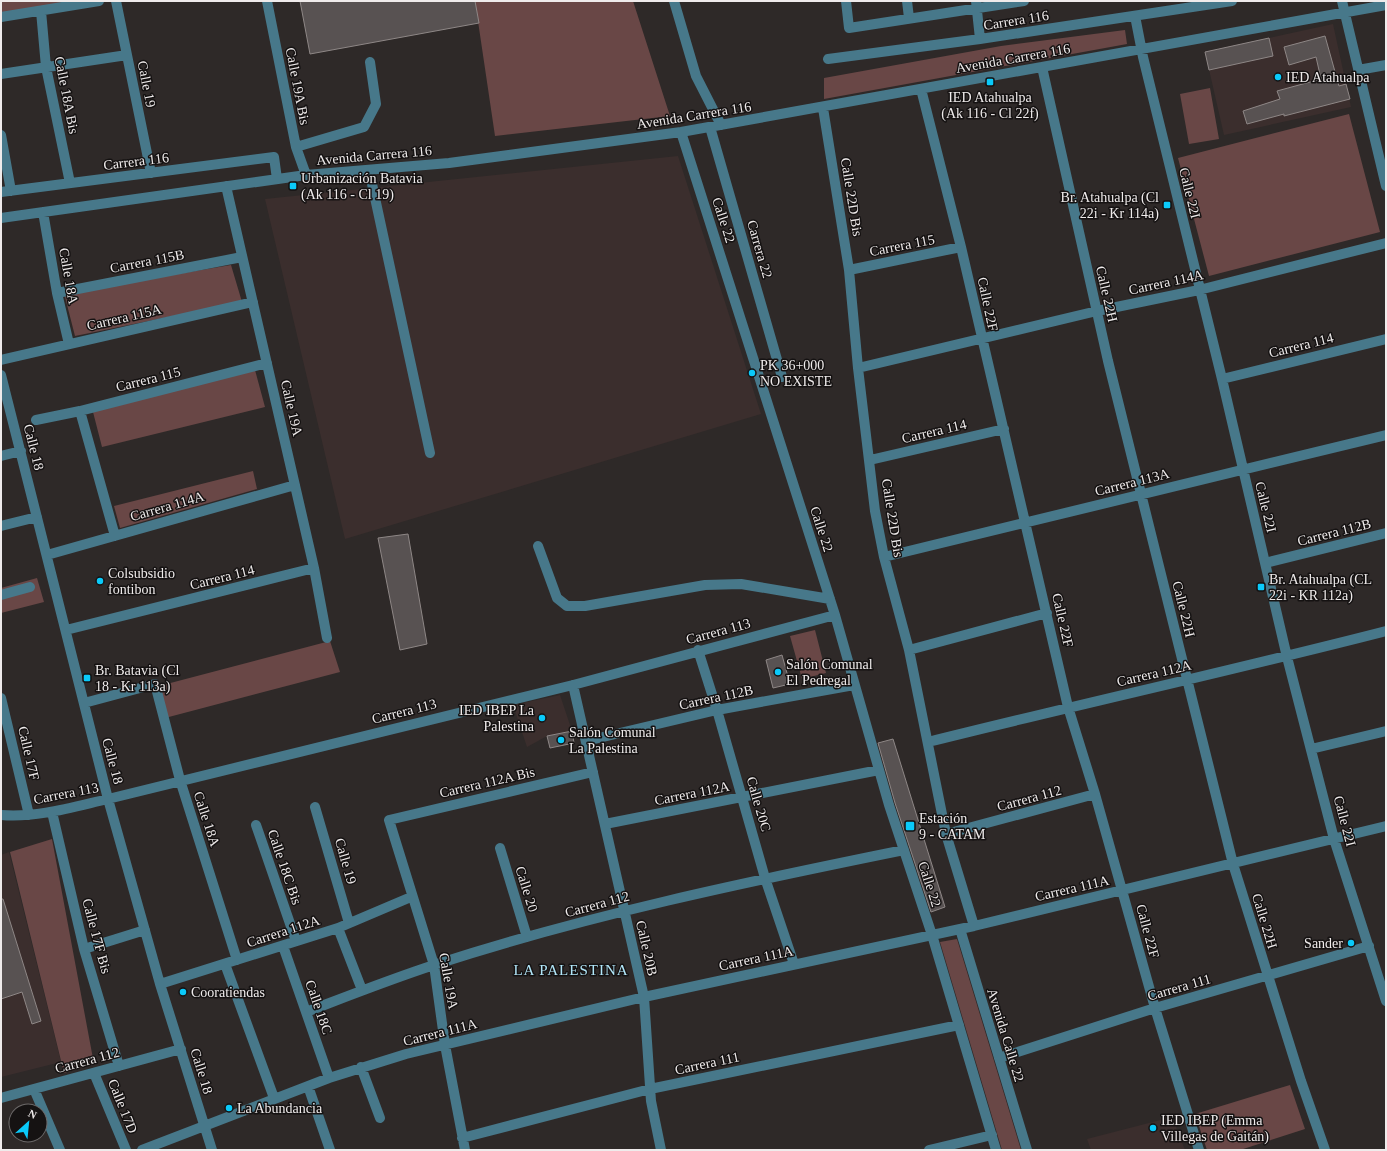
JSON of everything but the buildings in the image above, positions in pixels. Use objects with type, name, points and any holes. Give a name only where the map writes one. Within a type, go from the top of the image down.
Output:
[{"type":"street","points":[[1,17],[99,1]]},
{"type":"street","name":"Calle 19","points":[[116,1],[151,173]]},
{"type":"street","name":"Calle 19A Bis","points":[[268,1],[296,147],[306,175]]},
{"type":"street","name":"Carrera 22","points":[[674,1],[696,76],[716,126],[782,377]]},
{"type":"street","points":[[846,1],[849,28],[977,5],[1024,1]]},
{"type":"street","points":[[907,1],[909,18]]},
{"type":"street","name":"Carrera 116","points":[[828,59],[980,40],[1232,1]]},
{"type":"street","points":[[1342,1],[1386,186]]},
{"type":"street","points":[[977,5],[980,40]]},
{"type":"street","name":"Avenida Carrera 116","points":[[1,218],[306,175],[449,163],[681,132],[823,108],[1042,67],[1142,51],[1386,6]]},
{"type":"street","name":"Calle 18A Bis","points":[[41,11],[46,67],[70,183]]},
{"type":"street","name":"Calle 22I","points":[[1135,16],[1142,51],[1199,290],[1222,379],[1287,657],[1334,839],[1386,1002]]},
{"type":"street","points":[[1,74],[127,56]]},
{"type":"street","points":[[296,147],[364,126],[376,104],[370,62]]},
{"type":"street","points":[[1358,70],[1386,65]]},
{"type":"street","name":"Calle 22H","points":[[1042,67],[1097,311],[1141,495],[1233,864],[1267,976],[1325,1150]]},
{"type":"street","name":"Calle 22F","points":[[921,89],[961,247],[981,339],[1026,522],[1068,707],[1096,794],[1155,1008],[1199,1150]]},
{"type":"street","name":"Calle 22D Bis","points":[[823,108],[849,270],[858,368],[875,511],[884,557],[909,650],[946,834],[974,926]]},
{"type":"street","name":"Calle 22","points":[[681,132],[830,599],[879,770],[932,935]]},
{"type":"street","points":[[1,135],[6,191]]},
{"type":"street","name":"Carrera 116","points":[[6,191],[274,157],[277,179]]},
{"type":"street","points":[[369,170],[430,453]]},
{"type":"street","name":"Calle 19A","points":[[226,186],[314,568],[327,638]]},
{"type":"street","name":"Calle 18A","points":[[43,212],[56,292],[69,344]]},
{"type":"street","name":"Carrera 114A","points":[[858,368],[1097,311],[1199,290],[1386,243]]},
{"type":"street","name":"Carrera 115","points":[[849,270],[961,247]]},
{"type":"street","name":"Carrera 115B","points":[[56,292],[242,257]]},
{"type":"street","name":"Carrera 115A","points":[[1,360],[253,302]]},
{"type":"street","name":"Carrera 114","points":[[1222,379],[1386,339]]},
{"type":"street","name":"Carrera 115","points":[[36,420],[80,411],[267,363]]},
{"type":"street","name":"Calle 18","points":[[1,375],[108,799],[160,984],[212,1150]]},
{"type":"street","points":[[80,411],[115,536]]},
{"type":"street","name":"Carrera 114","points":[[870,460],[1004,429]]},
{"type":"street","name":"Carrera 113A","points":[[884,557],[1386,435]]},
{"type":"street","points":[[1,456],[20,451]]},
{"type":"street","name":"Carrera 114A","points":[[47,555],[295,484]]},
{"type":"street","points":[[1,526],[37,517]]},
{"type":"street","name":"Carrera 112B","points":[[1265,563],[1386,533]]},
{"type":"street","points":[[538,546],[557,598],[567,606],[585,606],[705,585],[741,584],[830,599]]},
{"type":"street","name":"Carrera 114","points":[[66,630],[314,568]]},
{"type":"street","points":[[1,595],[30,586]]},
{"type":"street","points":[[909,650],[1047,613]]},
{"type":"street","name":"Carrera 113","points":[[1,814],[29,815],[52,812],[108,799],[180,780],[573,685],[698,650],[835,615]]},
{"type":"street","name":"Carrera 112A","points":[[928,742],[1068,707],[1287,657],[1386,631]]},
{"type":"street","name":"Calle 20C","points":[[698,650],[717,710],[765,878],[794,964]]},
{"type":"street","name":"Calle 18A","points":[[84,703],[155,684],[180,780],[237,960]]},
{"type":"street","name":"Calle 20B","points":[[573,685],[644,997],[650,1089],[661,1150]]},
{"type":"street","name":"Carrera 112B","points":[[586,741],[717,710],[854,685]]},
{"type":"street","name":"Calle 17F","points":[[1,698],[29,815]]},
{"type":"street","points":[[1311,749],[1386,731]]},
{"type":"street","name":"Carrera 112A","points":[[605,824],[879,770]]},
{"type":"street","name":"Carrera 112A Bis","points":[[388,820],[593,772]]},
{"type":"street","name":"Carrera 112","points":[[946,834],[1096,794]]},
{"type":"street","name":"Calle 19","points":[[315,807],[349,923]]},
{"type":"street","name":"Calle 17F Bis","points":[[52,812],[84,949],[119,1066]]},
{"type":"street","name":"Calle 19A","points":[[388,820],[411,897],[434,965],[445,1045],[465,1150]]},
{"type":"street","name":"Calle 18C Bis","points":[[256,825],[296,941]]},
{"type":"street","name":"Carrera 111A","points":[[142,1150],[328,1078],[361,1067],[445,1045],[644,997],[974,926],[1386,826]]},
{"type":"street","name":"Calle 20","points":[[500,848],[527,938]]},
{"type":"street","name":"Carrera 112","points":[[306,1012],[362,990],[434,965],[624,910],[765,878],[904,850]]},
{"type":"street","name":"Carrera 112A","points":[[160,984],[338,928],[411,897]]},
{"type":"street","points":[[338,928],[362,990]]},
{"type":"street","name":"Avenida Calle 22","points":[[960,929],[1027,1150]]},
{"type":"street","points":[[84,949],[145,930]]},
{"type":"street","points":[[932,935],[996,1150]]},
{"type":"street","name":"Calle 18C","points":[[283,946],[328,1078]]},
{"type":"street","name":"Carrera 111","points":[[999,1058],[1155,1008],[1369,946]]},
{"type":"street","points":[[225,964],[274,1098]]},
{"type":"street","name":"Carrera 111","points":[[462,1138],[650,1089],[960,1025]]},
{"type":"street","name":"Carrera 112","points":[[1,1098],[181,1049]]},
{"type":"street","points":[[361,1067],[380,1118]]},
{"type":"street","name":"Calle 17D","points":[[94,1072],[126,1150]]},
{"type":"street","points":[[308,1086],[330,1150]]},
{"type":"street","points":[[34,1089],[60,1150]]},
{"type":"street","points":[[929,1150],[992,1135]]},
{"type":"shaded area","points":[[1,1],[81,1],[1,14]]},
{"type":"shaded area","points":[[475,1],[633,1],[670,116],[495,136]]},
{"type":"shaded area","name":"IED Atahualpa","points":[[1333,24],[1351,107],[1224,135],[1205,52]]},
{"type":"shaded area","points":[[1125,30],[1127,44],[824,99],[824,78],[1001,46]]},
{"type":"shaded area","points":[[1210,88],[1219,139],[1189,144],[1180,94]]},
{"type":"shaded area","points":[[1349,114],[1380,232],[1209,276],[1178,158]]},
{"type":"shaded area","points":[[678,156],[761,414],[345,539],[265,199]]},
{"type":"shaded area","points":[[231,265],[242,302],[75,336],[64,293]]},
{"type":"shaded area","points":[[255,370],[265,407],[102,447],[93,412]]},
{"type":"shaded area","points":[[253,471],[257,489],[120,528],[114,506]]},
{"type":"shaded area","points":[[37,578],[44,602],[1,613],[1,588]]},
{"type":"shaded area","points":[[815,630],[826,673],[802,679],[790,636]]},
{"type":"shaded area","points":[[330,641],[340,672],[165,718],[159,686]]},
{"type":"shaded area","name":"IED IBEP La Palestina","points":[[560,695],[572,731],[547,736],[527,747],[513,705]]},
{"type":"shaded area","points":[[52,839],[94,1064],[64,1073],[10,852]]},
{"type":"shaded area","points":[[9,852],[61,1062],[1,1077],[1,855]]},
{"type":"shaded area","points":[[957,939],[1021,1150],[1002,1150],[940,942]]},
{"type":"shaded area","points":[[1290,1085],[1305,1129],[1240,1150],[1207,1150],[1195,1114]]},
{"type":"shaded area","name":"IED IBEP (Emma Villegas de Gaitán)","points":[[1172,1117],[1185,1150],[1091,1150],[1087,1139]]},
{"type":"place","name":"IED Atahualpa","points":[[1278,77]]},
{"type":"place","name":"IED Atahualpa (Ak 116 - Cl 22f)","points":[[990,82]]},
{"type":"place","name":"Urbanización Batavia (Ak 116 - Cl 19)","points":[[293,186]]},
{"type":"place","name":"Br. Atahualpa (Cl 22i - Kr 114a)","points":[[1167,205]]},
{"type":"place","name":"PK 36+000 NO EXISTE","points":[[752,373]]},
{"type":"place","name":"Colsubsidio fontibon","points":[[100,581]]},
{"type":"place","name":"Br. Atahualpa (CL 22i - KR 112a)","points":[[1261,587]]},
{"type":"place","name":"Salón Comunal El Pedregal","points":[[778,672]]},
{"type":"place","name":"Br. Batavia (Cl 18 - Kr 113a)","points":[[87,678]]},
{"type":"place","name":"IED IBEP La Palestina","points":[[542,718]]},
{"type":"place","name":"Salón Comunal La Palestina","points":[[561,740]]},
{"type":"place","name":"Estación 9 - CATAM","points":[[910,826]]},
{"type":"place","name":"Sander","points":[[1351,943]]},
{"type":"place","name":"Cooratiendas","points":[[183,992]]},
{"type":"place","name":"La Abundancia","points":[[229,1108]]},
{"type":"place","name":"IED IBEP (Emma Villegas de Gaitán)","points":[[1153,1128]]},
{"type":"district","name":"LA PALESTINA","points":[[571,970]]}]
